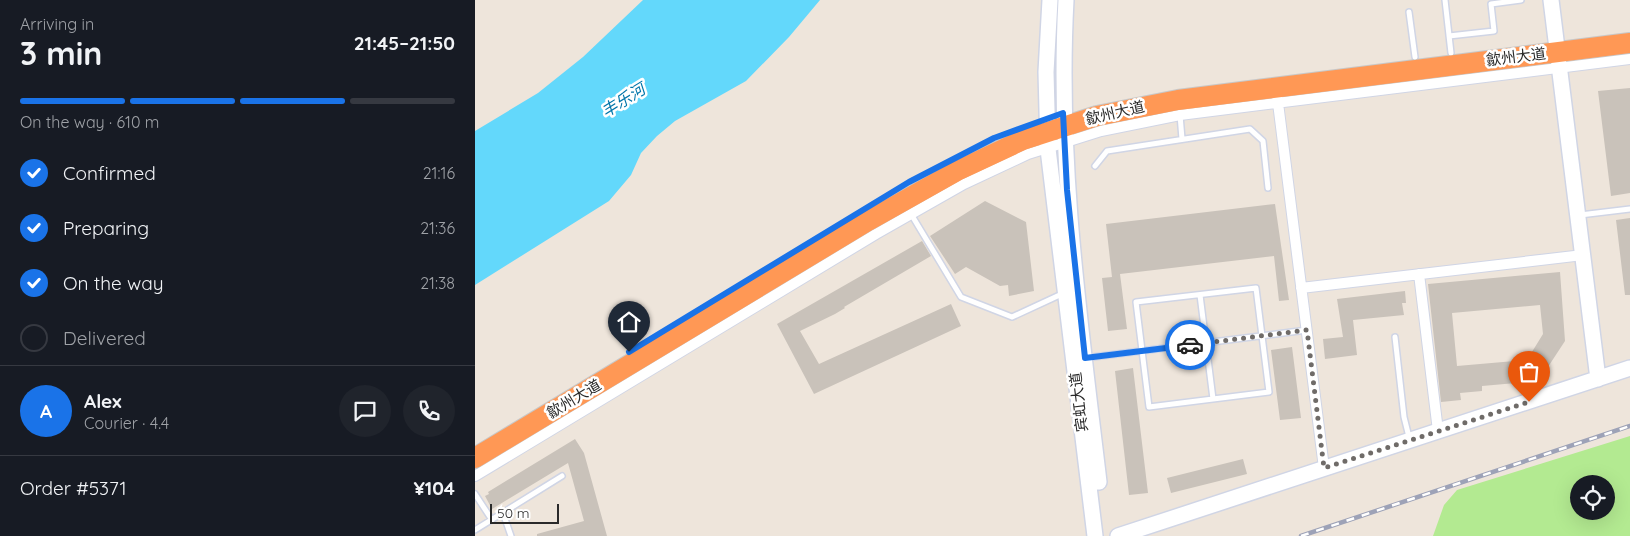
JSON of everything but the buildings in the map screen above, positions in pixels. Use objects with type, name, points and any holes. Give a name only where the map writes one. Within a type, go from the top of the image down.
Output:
[{"type":"highway","name":"歙州大道","points":[[475,444],[901,187],[994,138],[1055,129],[1121,98],[1176,87],[1415,57],[1450,44],[1557,53],[1630,31]]},
{"type":"highway","name":"歙州大道","points":[[475,458],[907,198],[999,149],[1055,129],[1151,104],[1277,94],[1630,44]]},
{"type":"main road","name":"宾虹大道","points":[[1050,0],[1055,129],[1065,293],[1095,536]]},
{"type":"main road","name":"宾虹大道","points":[[1066,0],[1055,129],[1067,190],[1105,536]]},
{"type":"main road","points":[[1551,0],[1598,379]]},
{"type":"main road","points":[[1118,536],[1630,368]]},
{"type":"street","points":[[1557,53],[1630,59]]},
{"type":"street","points":[[475,476],[911,213],[1005,163],[1055,129],[1127,124],[1180,115],[1277,94],[1324,468]]},
{"type":"street","points":[[1301,288],[1583,256]]},
{"type":"street","points":[[1419,274],[1438,431]]},
{"type":"lane","points":[[1445,0],[1450,44],[1494,31],[1491,4],[1521,0]]},
{"type":"lane","points":[[1409,12],[1415,57]]},
{"type":"lane","points":[[1180,115],[1182,139]]},
{"type":"lane","points":[[1095,166],[1107,151],[1250,129],[1254,130],[1263,141],[1268,188]]},
{"type":"lane","points":[[1577,215],[1630,209]]},
{"type":"lane","points":[[911,213],[961,297],[1011,317],[1065,293]]},
{"type":"lane","points":[[1256,288],[1269,392],[1149,406],[1136,302],[1199,294],[1256,288]]},
{"type":"lane","points":[[1199,294],[1213,399]]},
{"type":"lane","points":[[1085,358],[1307,330]]},
{"type":"lane","points":[[1395,337],[1403,417],[1410,440]]},
{"type":"lane","points":[[475,530],[562,476]]},
{"type":"lane","points":[[475,494],[491,520]]},
{"type":"lane","points":[[503,513],[511,536]]},
{"type":"green space","points":[[1630,436],[1630,536],[1433,536],[1444,505],[1457,490]]},
{"type":"water","name":"丰乐河","points":[[643,0],[820,0],[789,37],[746,81],[675,121],[657,136],[641,153],[631,175],[609,201],[475,285],[475,131],[538,93],[583,57]]},
{"type":"railway","points":[[1301,536],[1630,426]]},
{"type":"way so far","points":[[1190,345],[1307,330],[1324,468],[1529,402]]},
{"type":"route","points":[[629,352],[909,182],[994,138],[1063,113],[1067,190],[1085,358],[1190,345]]}]
